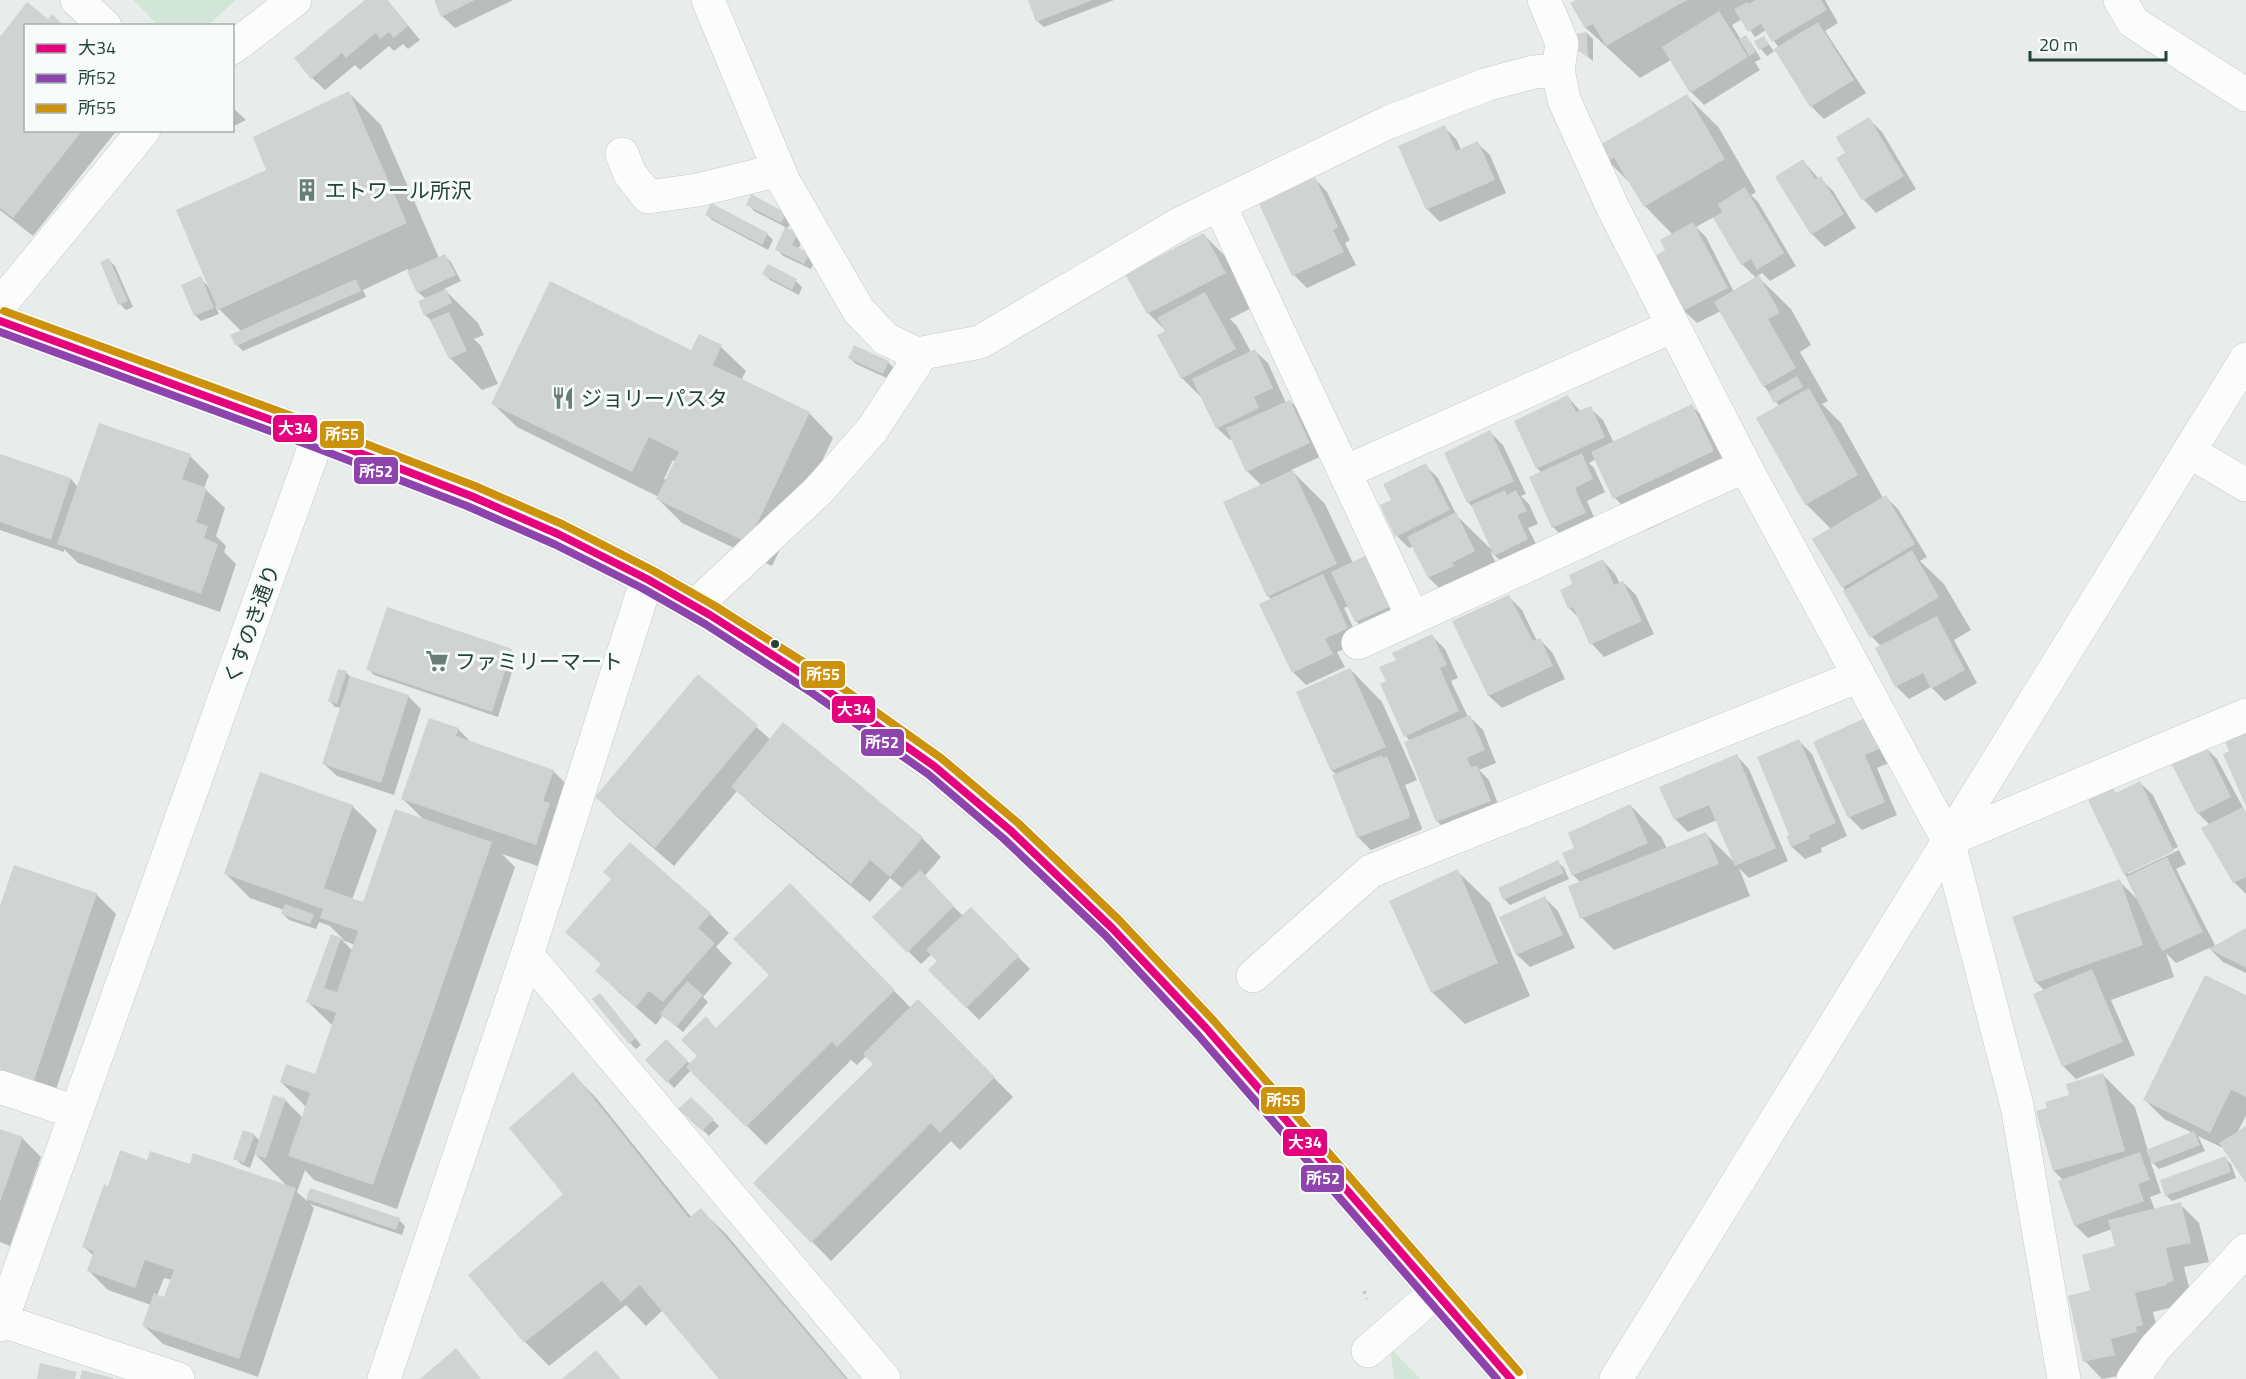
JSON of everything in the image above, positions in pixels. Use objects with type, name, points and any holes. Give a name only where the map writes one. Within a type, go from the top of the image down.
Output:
[{"type":"street","points":[[77,0],[103,24]]},
{"type":"street","points":[[234,46],[295,0]]},
{"type":"street","points":[[708,0],[779,170],[859,311],[886,339],[917,354],[980,342],[1181,223],[1389,122],[1488,84],[1534,72],[1558,69]]},
{"type":"street","points":[[1544,0],[1562,43],[1558,69],[1564,100],[1613,208],[1745,466],[1948,840],[2018,1106],[2064,1379]]},
{"type":"street","points":[[2120,0],[2133,22],[2241,82]]},
{"type":"street","points":[[0,305],[142,132]]},
{"type":"street","points":[[622,154],[630,174],[648,197],[698,190],[779,170]]},
{"type":"street","points":[[1219,204],[1413,618]]},
{"type":"street","points":[[0,321],[318,437],[471,496],[558,534],[647,579],[694,606],[818,684],[934,766],[1011,831],[1112,928],[1206,1028],[1511,1379]]},
{"type":"street","points":[[1345,472],[1673,326]]},
{"type":"street","points":[[694,606],[818,491],[872,430],[916,363],[917,354]]},
{"type":"street","points":[[1616,1379],[2246,359]]},
{"type":"street","name":"くすのき通り","points":[[0,1321],[318,437]]},
{"type":"street","points":[[2190,452],[2246,485]]},
{"type":"street","points":[[1358,643],[1745,466]]},
{"type":"street","points":[[384,1379],[527,955],[647,579]]},
{"type":"street","points":[[1253,976],[1371,871],[1859,676]]},
{"type":"street","points":[[1948,840],[2246,715]]},
{"type":"street","points":[[527,955],[884,1379]]},
{"type":"street","points":[[0,1087],[75,1112]]},
{"type":"street","points":[[2133,1379],[2155,1348],[2246,1250]]},
{"type":"street","points":[[1368,1351],[1435,1293]]},
{"type":"street","points":[[0,1321],[178,1379]]},
{"type":"green space","points":[[133,0],[236,0],[209,24],[157,24]]},
{"type":"green space","points":[[1390,1348],[1421,1379],[1394,1379]]},
{"type":"building","points":[[365,0],[387,0],[408,26],[394,38],[389,32],[380,39],[376,33],[346,58],[342,53],[311,79],[294,58]]},
{"type":"building","points":[[434,0],[475,0],[441,17]]},
{"type":"building","points":[[1028,0],[1093,0],[1036,22]]},
{"type":"building","points":[[1576,0],[1687,0],[1606,46],[1593,24],[1585,28],[1570,3]]},
{"type":"building","points":[[1756,0],[1821,0],[1827,10],[1772,42],[1761,24],[1748,32],[1734,9]]},
{"type":"building","points":[[27,2],[48,19],[52,14],[62,24],[24,24],[24,132],[81,132],[13,218],[0,208],[0,37]]},
{"type":"building","points":[[1719,11],[1748,57],[1690,93],[1662,47]]},
{"type":"building","points":[[1818,22],[1854,80],[1810,107],[1774,49]]},
{"type":"building","points":[[1587,32],[1588,57],[1575,49],[1573,35]]},
{"type":"building","points":[[1746,35],[1756,52],[1749,56],[1739,39]]},
{"type":"building","points":[[1764,36],[1769,45],[1759,50],[1754,41]]},
{"type":"building","name":"エトワール所沢","points":[[349,91],[407,223],[218,310],[176,210],[266,170],[253,137]]},
{"type":"building","points":[[1687,94],[1725,159],[1644,207],[1614,158],[1607,162],[1598,146]]},
{"type":"building","points":[[1869,117],[1904,176],[1862,201],[1836,158],[1845,153],[1836,137]]},
{"type":"building","points":[[1445,125],[1456,151],[1478,141],[1495,180],[1426,210],[1398,146]]},
{"type":"building","points":[[1803,159],[1815,179],[1821,176],[1844,214],[1811,235],[1775,177]]},
{"type":"building","points":[[1315,177],[1338,227],[1333,230],[1344,252],[1292,276],[1259,204]]},
{"type":"building","points":[[1745,187],[1784,253],[1757,270],[1751,259],[1741,265],[1713,218],[1722,212],[1718,204]]},
{"type":"building","points":[[751,194],[786,213],[781,223],[746,205]]},
{"type":"building","points":[[711,203],[768,233],[762,245],[705,215]]},
{"type":"building","points":[[1693,222],[1728,288],[1683,311],[1655,256],[1665,250],[1660,240]]},
{"type":"building","points":[[785,227],[798,233],[792,245],[810,253],[804,264],[775,250]]},
{"type":"building","points":[[1204,233],[1226,273],[1147,314],[1125,274]]},
{"type":"building","points":[[445,254],[456,275],[417,293],[407,271]]},
{"type":"building","points":[[109,258],[128,301],[118,305],[100,262]]},
{"type":"building","points":[[768,264],[797,279],[792,290],[762,274]]},
{"type":"building","points":[[1759,275],[1780,313],[1768,319],[1796,368],[1763,387],[1714,302]]},
{"type":"building","points":[[201,276],[214,308],[194,316],[181,285]]},
{"type":"building","points":[[356,279],[361,291],[236,346],[230,335]]},
{"type":"building","points":[[550,281],[691,350],[699,334],[722,345],[713,365],[810,412],[748,543],[656,499],[679,452],[649,437],[632,472],[491,404]]},
{"type":"building","points":[[446,289],[452,303],[424,316],[418,301]]},
{"type":"building","points":[[1205,292],[1236,349],[1181,379],[1157,335],[1165,331],[1157,318]]},
{"type":"building","points":[[449,312],[467,351],[449,359],[430,320]]},
{"type":"building","points":[[854,345],[889,361],[883,374],[848,358]]},
{"type":"building","points":[[1255,349],[1273,388],[1254,397],[1259,408],[1216,429],[1192,379]]},
{"type":"building","points":[[1797,376],[1803,387],[1774,403],[1768,392]]},
{"type":"building","points":[[1809,388],[1858,475],[1805,505],[1756,418]]},
{"type":"building","points":[[1568,395],[1576,412],[1591,406],[1605,437],[1536,469],[1514,421]]},
{"type":"building","points":[[1290,400],[1310,443],[1246,472],[1226,428]]},
{"type":"building","points":[[1692,404],[1714,451],[1613,499],[1591,452]]},
{"type":"building","points":[[99,423],[191,454],[182,479],[207,488],[196,522],[208,526],[204,538],[218,544],[201,594],[57,544]]},
{"type":"building","points":[[1490,430],[1514,481],[1467,503],[1444,453]]},
{"type":"building","points":[[1582,453],[1593,479],[1575,488],[1586,513],[1552,528],[1529,477]]},
{"type":"building","points":[[0,454],[71,478],[51,540],[0,522]]},
{"type":"building","points":[[1426,463],[1450,510],[1395,537],[1380,505],[1391,500],[1383,484]]},
{"type":"building","points":[[1293,470],[1337,564],[1267,597],[1223,502]]},
{"type":"building","points":[[1505,490],[1507,495],[1516,490],[1527,511],[1517,515],[1528,539],[1494,556],[1471,505]]},
{"type":"building","points":[[1886,495],[1915,544],[1842,588],[1812,539]]},
{"type":"building","points":[[1456,512],[1475,551],[1452,563],[1454,566],[1428,578],[1407,537]]},
{"type":"building","points":[[1912,550],[1939,597],[1870,638],[1843,591]]},
{"type":"building","points":[[1369,554],[1389,607],[1355,622],[1331,572]]},
{"type":"building","points":[[1603,559],[1614,585],[1623,581],[1642,621],[1590,645],[1573,607],[1568,609],[1560,590],[1572,584],[1569,575]]},
{"type":"building","points":[[1323,574],[1348,628],[1325,639],[1333,654],[1292,673],[1259,604]]},
{"type":"building","points":[[1509,595],[1533,641],[1540,638],[1553,666],[1488,696],[1452,621]]},
{"type":"building","points":[[387,607],[512,649],[492,712],[366,670]]},
{"type":"building","points":[[1937,616],[1965,670],[1931,689],[1923,673],[1895,687],[1875,648]]},
{"type":"building","points":[[1432,634],[1447,665],[1440,668],[1459,711],[1404,737],[1380,684],[1386,681],[1379,667],[1396,660],[1392,653]]},
{"type":"building","points":[[1350,668],[1386,747],[1331,771],[1296,692]]},
{"type":"building","points":[[338,669],[347,671],[337,704],[328,701]]},
{"type":"building","points":[[698,674],[758,725],[655,848],[595,797]]},
{"type":"building","points":[[350,676],[409,695],[381,783],[322,764]]},
{"type":"building","points":[[1470,715],[1485,750],[1467,758],[1471,767],[1477,766],[1491,801],[1436,822],[1404,742]]},
{"type":"building","points":[[1869,716],[1884,747],[1865,755],[1885,802],[1848,818],[1813,742]]},
{"type":"building","points":[[429,718],[459,728],[456,736],[554,770],[543,801],[550,803],[536,845],[401,799]]},
{"type":"building","points":[[2246,721],[2246,806],[2223,754],[2229,751],[2221,733]]},
{"type":"building","points":[[783,722],[923,837],[890,877],[870,860],[851,884],[731,787]]},
{"type":"building","points":[[1799,739],[1836,823],[1809,835],[1810,839],[1791,847],[1786,836],[1789,835],[1757,757]]},
{"type":"building","points":[[2205,744],[2231,797],[2197,814],[2170,761]]},
{"type":"building","points":[[1737,754],[1776,848],[1735,866],[1709,805],[1674,820],[1659,787]]},
{"type":"building","points":[[1382,755],[1383,758],[1387,756],[1410,814],[1409,818],[1357,838],[1332,775]]},
{"type":"building","points":[[260,772],[353,805],[324,888],[363,902],[395,809],[492,842],[373,1185],[288,1156],[310,1093],[280,1082],[286,1064],[315,1074],[336,1013],[306,1002],[331,934],[341,938],[324,988],[337,992],[358,931],[320,918],[323,909],[224,874]]},
{"type":"building","points":[[2140,781],[2174,851],[2124,875],[2088,800],[2113,788],[2116,793]]},
{"type":"building","points":[[1630,804],[1648,843],[1572,876],[1562,853],[1574,848],[1568,833]]},
{"type":"building","points":[[2243,807],[2246,815],[2246,877],[2233,883],[2201,828]]},
{"type":"building","points":[[1706,832],[1719,864],[1580,919],[1568,886]]},
{"type":"building","points":[[630,842],[711,913],[698,928],[715,943],[663,1002],[649,991],[636,1007],[595,971],[601,964],[565,932],[611,879],[603,872]]},
{"type":"building","points":[[2167,857],[2203,932],[2162,951],[2126,877]]},
{"type":"building","points":[[1558,860],[1564,873],[1503,900],[1498,888]]},
{"type":"building","points":[[14,865],[97,893],[31,1089],[0,1078],[0,906]]},
{"type":"building","points":[[1458,869],[1498,963],[1431,993],[1389,901]]},
{"type":"building","points":[[920,870],[954,906],[907,953],[872,917]]},
{"type":"building","points":[[2120,879],[2143,945],[2035,983],[2012,917]]},
{"type":"building","points":[[790,883],[895,990],[837,1047],[832,1042],[746,1127],[686,1067],[697,1056],[681,1040],[706,1016],[716,1028],[769,975],[733,939]]},
{"type":"building","points":[[1545,896],[1563,935],[1516,955],[1499,917]]},
{"type":"building","points":[[285,904],[314,914],[310,924],[281,914]]},
{"type":"building","points":[[971,907],[1019,956],[966,1008],[928,970],[937,961],[926,950]]},
{"type":"building","points":[[2246,928],[2246,968],[2209,949]]},
{"type":"building","points":[[2092,969],[2123,1042],[2062,1067],[2033,994]]},
{"type":"building","points":[[2205,975],[2246,995],[2246,1097],[2231,1090],[2210,1133],[2143,1100]]},
{"type":"building","points":[[687,981],[703,995],[676,1027],[660,1014]]},
{"type":"building","points":[[600,993],[636,1038],[629,1044],[592,999]]},
{"type":"building","points":[[918,999],[995,1077],[940,1133],[931,1123],[811,1243],[753,1183],[873,1064],[863,1054]]},
{"type":"building","points":[[666,1039],[688,1061],[667,1083],[645,1060]]},
{"type":"building","points":[[573,1072],[689,1218],[701,1208],[846,1379],[719,1379],[640,1285],[621,1302],[602,1281],[524,1343],[468,1275],[563,1194],[509,1128]]},
{"type":"building","points":[[2103,1073],[2125,1151],[2053,1171],[2036,1111],[2047,1108],[2045,1102],[2069,1095],[2066,1084]]},
{"type":"building","points":[[273,1095],[286,1099],[266,1158],[254,1155]]},
{"type":"building","points":[[691,1097],[714,1119],[702,1131],[678,1109]]},
{"type":"building","points":[[2246,1126],[2246,1183],[2219,1143]]},
{"type":"building","points":[[0,1129],[23,1137],[0,1202]]},
{"type":"building","points":[[243,1130],[255,1134],[244,1163],[233,1159]]},
{"type":"building","points":[[2194,1131],[2200,1145],[2152,1164],[2146,1150]]},
{"type":"building","points":[[120,1150],[147,1160],[150,1151],[190,1164],[193,1153],[296,1188],[239,1359],[142,1326],[154,1293],[164,1297],[174,1270],[145,1260],[135,1288],[87,1271],[94,1251],[82,1247],[104,1184],[108,1186]]},
{"type":"building","points":[[2140,1152],[2150,1180],[2138,1184],[2144,1201],[2074,1226],[2058,1181]]},
{"type":"building","points":[[2226,1156],[2231,1172],[2165,1196],[2160,1180]]},
{"type":"building","points":[[310,1188],[400,1218],[396,1230],[306,1199]]},
{"type":"building","points":[[2181,1202],[2191,1243],[2166,1248],[2174,1281],[2135,1293],[2143,1325],[2136,1327],[2137,1332],[2111,1339],[2115,1355],[2083,1362],[2068,1296],[2090,1290],[2082,1255],[2115,1246],[2108,1220]]},
{"type":"building","points":[[456,1348],[481,1379],[420,1379]]},
{"type":"building","points":[[596,1350],[621,1379],[562,1379]]},
{"type":"building","points":[[40,1363],[77,1372],[75,1379],[37,1379]]},
{"type":"building","points":[[82,1370],[113,1378],[113,1379],[80,1379]]},
{"type":"transit line","name":"所55","points":[[4,311],[322,427],[475,486],[562,524],[652,570],[715,606],[824,675],[941,758],[1018,823],[1119,920],[1214,1021],[1519,1372]]},
{"type":"transit line","name":"大34","points":[[0,321],[318,437],[471,496],[558,534],[647,579],[710,615],[818,684],[934,766],[1011,831],[1112,928],[1206,1028],[1511,1379]]},
{"type":"transit line","name":"所52","points":[[0,332],[314,447],[467,506],[554,544],[642,588],[705,624],[812,693],[928,774],[1004,839],[1105,935],[1198,1035],[1497,1379]]},
{"type":"place","name":"エトワール所沢","points":[[307,190]]},
{"type":"place","name":"ジョリーパスタ","points":[[563,398]]},
{"type":"place","name":"ファミリーマート","points":[[437,661]]}]
